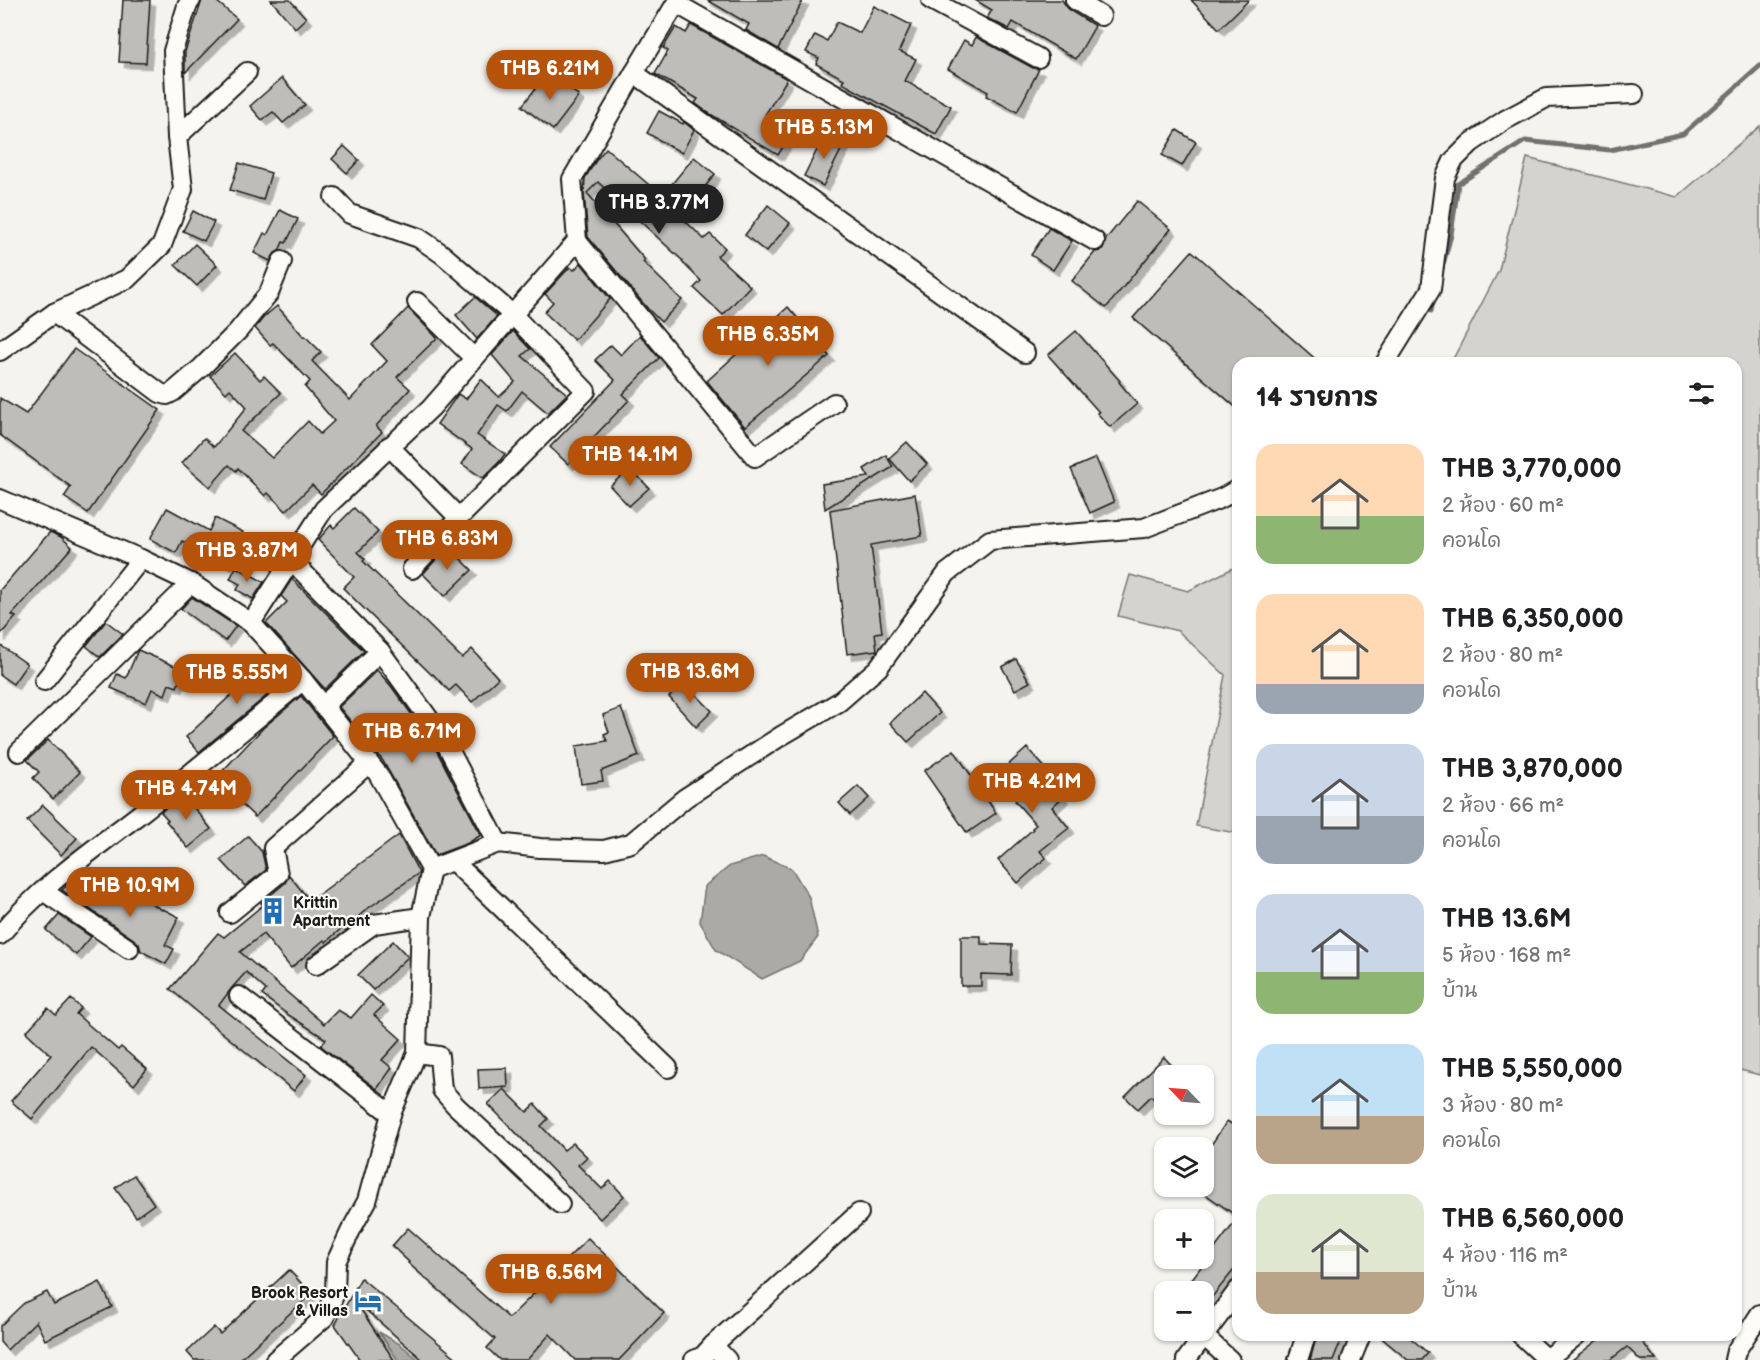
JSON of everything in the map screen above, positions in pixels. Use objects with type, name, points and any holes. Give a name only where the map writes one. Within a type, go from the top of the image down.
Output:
[{"type":"street","points":[[0,351],[54,313],[127,279],[162,245],[183,189],[177,137],[173,51],[190,0]]},
{"type":"street","points":[[931,0],[1038,58]]},
{"type":"street","points":[[1075,0],[1101,16]]},
{"type":"street","points":[[834,403],[755,457],[578,241],[572,178],[633,73],[678,2],[1095,241]]},
{"type":"street","points":[[177,137],[247,72]]},
{"type":"street","points":[[633,73],[1025,353]]},
{"type":"street","points":[[1389,357],[1431,289],[1445,178],[1453,161],[1471,142],[1546,98],[1634,94]]},
{"type":"street","points":[[334,196],[350,214],[419,238],[442,254],[512,314],[586,392],[459,518],[412,569]]},
{"type":"street","points":[[251,623],[324,509],[431,408],[578,241]]},
{"type":"street","points":[[54,313],[160,393],[167,395],[201,368],[251,317],[269,292],[282,261]]},
{"type":"street","points":[[417,302],[474,358]]},
{"type":"street","points":[[389,446],[459,518]]},
{"type":"street","points":[[431,869],[498,843],[540,849],[604,849],[631,843],[685,798],[781,736],[839,702],[878,668],[947,573],[990,540],[1144,528],[1232,492]]},
{"type":"street","points":[[0,499],[141,559],[191,583],[251,623],[303,681],[378,774],[431,869],[421,917],[417,1053],[391,1114],[367,1202],[336,1262],[335,1293],[325,1317],[275,1360]]},
{"type":"street","points":[[44,681],[141,559]]},
{"type":"street","points":[[290,560],[380,651],[443,738],[498,843]]},
{"type":"street","points":[[19,752],[191,583]]},
{"type":"street","points":[[323,707],[380,651]]},
{"type":"street","points":[[0,935],[42,891],[171,790],[303,681]]},
{"type":"street","points":[[230,913],[278,874],[273,848],[369,763]]},
{"type":"street","points":[[453,861],[669,1068]]},
{"type":"street","points":[[42,891],[129,949]]},
{"type":"street","points":[[316,965],[374,924],[421,917]]},
{"type":"street","points":[[239,996],[391,1114]]},
{"type":"street","points":[[417,1053],[439,1056],[442,1090],[560,1204]]},
{"type":"street","points":[[694,1360],[703,1356],[859,1214]]},
{"type":"street","points":[[1214,1322],[1232,1298]]},
{"type":"street","points":[[1734,1360],[1737,1351],[1760,1314]]},
{"type":"street","points":[[1186,1360],[1200,1341]]},
{"type":"street","points":[[1209,1341],[1230,1360]]},
{"type":"street","points":[[1298,1360],[1304,1341]]},
{"type":"street","points":[[1351,1360],[1359,1341]]},
{"type":"street","points":[[1528,1341],[1547,1359],[1570,1341]]},
{"type":"street","points":[[713,1345],[727,1360]]},
{"type":"shaded area","points":[[1760,126],[1760,1075],[1742,1070],[1742,357],[1454,357],[1499,270],[1527,158],[1677,197]]},
{"type":"shaded area","points":[[1232,569],[1232,832],[1196,826],[1225,675],[1178,631],[1118,616],[1130,575],[1188,591]]},
{"type":"shaded area","points":[[763,856],[792,869],[809,897],[818,937],[800,961],[762,979],[716,950],[700,922],[705,886],[730,866]]},
{"type":"shaded area","points":[[379,1332],[400,1344],[419,1360],[398,1360]]},
{"type":"building","points":[[123,0],[150,0],[146,63],[119,62]]},
{"type":"building","points":[[202,0],[215,0],[237,19],[185,73],[185,52]]},
{"type":"building","points":[[271,0],[290,0],[306,18],[295,28]]},
{"type":"building","points":[[707,0],[803,0],[778,49],[746,30],[749,24]]},
{"type":"building","points":[[975,0],[1062,0],[1069,10],[1095,26],[1076,59],[1013,22],[1009,29],[987,18],[992,10]]},
{"type":"building","points":[[1191,0],[1249,0],[1219,29]]},
{"type":"building","points":[[874,6],[911,25],[899,51],[916,59],[905,81],[951,106],[936,134],[842,83],[844,79],[816,64],[819,58],[806,52],[815,35],[827,41],[837,22],[860,33]]},
{"type":"building","points":[[691,25],[787,79],[765,115],[792,132],[778,155],[707,112],[695,103],[698,99],[655,74],[668,51],[663,48],[676,27],[686,33]]},
{"type":"building","points":[[976,37],[1033,68],[1039,69],[1017,112],[986,96],[988,92],[948,69],[964,40],[972,45]]},
{"type":"building","points":[[548,72],[579,96],[553,130],[522,106]]},
{"type":"building","points":[[282,78],[305,105],[283,123],[273,112],[262,120],[250,106]]},
{"type":"building","points":[[659,111],[683,124],[684,122],[694,130],[682,153],[647,133]]},
{"type":"building","points":[[1177,130],[1196,142],[1182,166],[1162,155]]},
{"type":"building","points":[[825,134],[844,144],[823,186],[804,176]]},
{"type":"building","points":[[344,146],[359,160],[347,173],[332,159]]},
{"type":"building","points":[[606,148],[662,196],[694,157],[715,174],[681,217],[704,239],[710,234],[725,248],[717,256],[750,286],[723,315],[694,288],[701,281],[683,261],[598,182],[587,193],[645,260],[643,262],[682,300],[661,322],[588,237],[585,178]]},
{"type":"building","points":[[239,163],[271,173],[263,200],[230,190]]},
{"type":"building","points":[[1137,201],[1171,229],[1106,308],[1072,281],[1095,252],[1104,247],[1106,239]]},
{"type":"building","points":[[768,205],[790,223],[766,252],[745,235]]},
{"type":"building","points":[[280,210],[298,219],[286,243],[283,242],[270,261],[254,253],[264,233],[267,235]]},
{"type":"building","points":[[193,211],[214,222],[204,241],[183,231]]},
{"type":"building","points":[[1049,228],[1072,241],[1053,270],[1031,255]]},
{"type":"building","points":[[195,244],[217,265],[197,286],[175,265]]},
{"type":"building","points":[[1192,251],[1313,357],[1232,357],[1232,404],[1133,318]]},
{"type":"building","points":[[581,263],[610,299],[574,340],[544,312],[553,302],[545,294],[570,267],[574,270]]},
{"type":"building","points":[[475,297],[497,316],[477,339],[456,315]]},
{"type":"building","points":[[277,306],[304,337],[321,352],[312,361],[350,400],[387,361],[372,345],[408,308],[437,338],[397,377],[410,389],[376,426],[382,432],[321,494],[312,485],[286,511],[268,493],[265,496],[238,468],[236,471],[229,465],[210,487],[182,463],[204,438],[214,447],[247,407],[230,389],[226,393],[210,376],[235,353],[260,380],[264,376],[281,393],[241,431],[272,458],[308,421],[320,434],[334,421],[305,387],[310,381],[273,343],[270,345],[255,328]]},
{"type":"building","points":[[788,307],[829,356],[745,427],[707,381]]},
{"type":"building","points":[[513,331],[530,349],[522,356],[567,394],[548,413],[522,391],[507,411],[498,405],[477,435],[505,454],[483,478],[462,464],[472,449],[437,424],[458,394],[466,399],[481,379],[499,397],[515,382],[492,355]]},
{"type":"building","points":[[1076,331],[1137,404],[1110,427],[1048,355]]},
{"type":"building","points":[[640,335],[659,358],[623,394],[629,400],[568,464],[550,447],[615,380],[595,360],[611,345],[621,355]]},
{"type":"building","points":[[74,349],[160,410],[88,513],[64,497],[71,487],[0,435],[0,398],[26,414]]},
{"type":"building","points":[[907,442],[927,464],[909,481],[889,458]]},
{"type":"building","points":[[886,455],[893,467],[825,509],[822,484],[869,477],[864,469]]},
{"type":"building","points":[[1096,458],[1114,502],[1090,513],[1071,469]]},
{"type":"building","points":[[630,468],[649,488],[629,506],[610,486]]},
{"type":"building","points":[[915,494],[922,536],[871,545],[882,632],[875,633],[877,650],[847,654],[830,510]]},
{"type":"building","points":[[167,508],[209,531],[215,518],[243,532],[227,564],[182,541],[176,553],[150,539]]},
{"type":"building","points":[[354,508],[378,532],[358,552],[365,559],[363,561],[462,658],[472,649],[498,678],[472,702],[456,685],[449,691],[343,588],[354,577],[318,540],[331,525],[334,528]]},
{"type":"building","points":[[50,532],[61,537],[72,547],[12,615],[16,617],[0,635],[0,590]]},
{"type":"building","points":[[448,546],[472,570],[445,596],[423,574]]},
{"type":"building","points":[[236,567],[264,582],[253,599],[237,590],[240,584],[230,579]]},
{"type":"building","points":[[292,579],[364,651],[325,689],[266,623],[287,602],[281,596]]},
{"type":"building","points":[[192,597],[236,626],[225,641],[181,609]]},
{"type":"building","points":[[106,621],[123,634],[100,657],[86,646]]},
{"type":"building","points":[[0,645],[27,664],[13,684],[0,675]]},
{"type":"building","points":[[138,650],[184,670],[177,687],[169,684],[165,695],[152,689],[146,703],[111,688],[117,674],[126,678]]},
{"type":"building","points":[[1016,659],[1030,682],[1015,690],[1002,667]]},
{"type":"building","points":[[269,660],[287,679],[199,752],[186,737]]},
{"type":"building","points":[[377,670],[433,744],[481,835],[468,843],[436,855],[383,761],[339,707]]},
{"type":"building","points":[[684,682],[712,711],[696,727],[669,697]]},
{"type":"building","points":[[922,693],[940,713],[908,742],[890,723]]},
{"type":"building","points":[[301,696],[333,736],[255,817],[215,779],[263,728]]},
{"type":"building","points":[[621,708],[639,756],[601,771],[603,781],[581,784],[576,746],[607,741],[604,734],[609,732],[603,715]]},
{"type":"building","points":[[48,740],[80,772],[53,799],[33,778],[39,772],[27,760]]},
{"type":"building","points":[[1027,748],[1047,770],[1042,774],[1063,797],[1052,807],[1069,828],[1040,851],[1046,858],[1018,883],[998,860],[1036,825],[1015,801],[1019,797],[998,774]]},
{"type":"building","points":[[954,750],[996,813],[967,833],[924,771]]},
{"type":"building","points":[[858,786],[869,798],[850,815],[839,803]]},
{"type":"building","points":[[183,794],[211,829],[188,848],[161,812]]},
{"type":"building","points":[[43,805],[77,838],[61,855],[27,821]]},
{"type":"building","points":[[399,835],[419,873],[352,922],[351,920],[326,942],[324,940],[291,968],[263,934],[240,952],[324,1024],[338,1010],[351,1018],[371,995],[383,1006],[374,1015],[401,1039],[382,1060],[392,1068],[377,1089],[321,1046],[326,1039],[262,995],[266,990],[246,972],[219,1005],[306,1075],[294,1091],[170,989],[218,933],[224,937],[263,905],[261,903],[285,883],[289,875],[310,901]]},
{"type":"building","points":[[248,836],[262,852],[266,870],[245,886],[221,860]]},
{"type":"building","points":[[75,878],[123,902],[131,890],[162,910],[179,917],[165,945],[174,949],[166,964],[141,951],[135,940],[62,890]]},
{"type":"building","points":[[59,915],[91,937],[76,955],[46,930]]},
{"type":"building","points":[[961,936],[981,936],[981,944],[1012,945],[1011,975],[981,974],[981,986],[961,986]]},
{"type":"building","points":[[393,941],[408,957],[373,990],[358,975]]},
{"type":"building","points":[[71,999],[81,1008],[76,1014],[118,1050],[121,1047],[147,1069],[134,1085],[91,1047],[32,1119],[11,1101],[51,1055],[26,1032],[48,1008],[56,1015]]},
{"type":"building","points":[[1164,1057],[1171,1065],[1156,1065]]},
{"type":"building","points":[[1154,1067],[1154,1099],[1151,1096],[1138,1109],[1125,1097]]},
{"type":"building","points":[[507,1068],[508,1087],[479,1089],[478,1069]]},
{"type":"building","points":[[504,1089],[527,1112],[535,1104],[548,1119],[541,1126],[564,1150],[573,1143],[587,1157],[578,1165],[602,1189],[610,1181],[624,1196],[600,1219],[488,1104]]},
{"type":"building","points":[[1227,1121],[1232,1124],[1232,1213],[1209,1197],[1214,1197],[1214,1140]]},
{"type":"building","points":[[134,1175],[154,1204],[136,1217],[115,1188]]},
{"type":"building","points":[[1232,1226],[1232,1272],[1214,1294],[1214,1281],[1190,1281],[1199,1269],[1214,1269],[1214,1250]]},
{"type":"building","points":[[408,1228],[509,1318],[588,1238],[664,1313],[619,1360],[575,1360],[550,1334],[527,1360],[500,1360],[487,1348],[495,1339],[408,1263],[392,1246]]},
{"type":"building","points":[[289,1270],[311,1294],[239,1360],[194,1360],[187,1352],[214,1327],[220,1334]]},
{"type":"building","name":"Brook Resort & Villas","points":[[361,1278],[459,1360],[423,1360],[359,1304],[394,1360],[360,1360],[335,1325]]},
{"type":"building","points":[[100,1282],[112,1307],[45,1340],[36,1321],[7,1350],[0,1342],[0,1326],[24,1303],[47,1292],[54,1305]]},
{"type":"building","points":[[1315,1341],[1341,1341],[1333,1360],[1310,1360]]},
{"type":"building","points":[[1385,1341],[1414,1341],[1428,1353],[1422,1360],[1408,1360]]},
{"type":"building","points":[[1596,1341],[1642,1341],[1656,1360],[1640,1360],[1627,1347],[1610,1360],[1572,1360]]},
{"type":"waterway","points":[[1442,268],[1451,235],[1458,184],[1525,141],[1610,150],[1683,134],[1760,66]]},
{"type":"waterway","points":[[1431,311],[1434,298]]},
{"type":"place","name":"Krittin Apartment","points":[[273,911]]},
{"type":"place","name":"Brook Resort & Villas","points":[[368,1301]]}]
